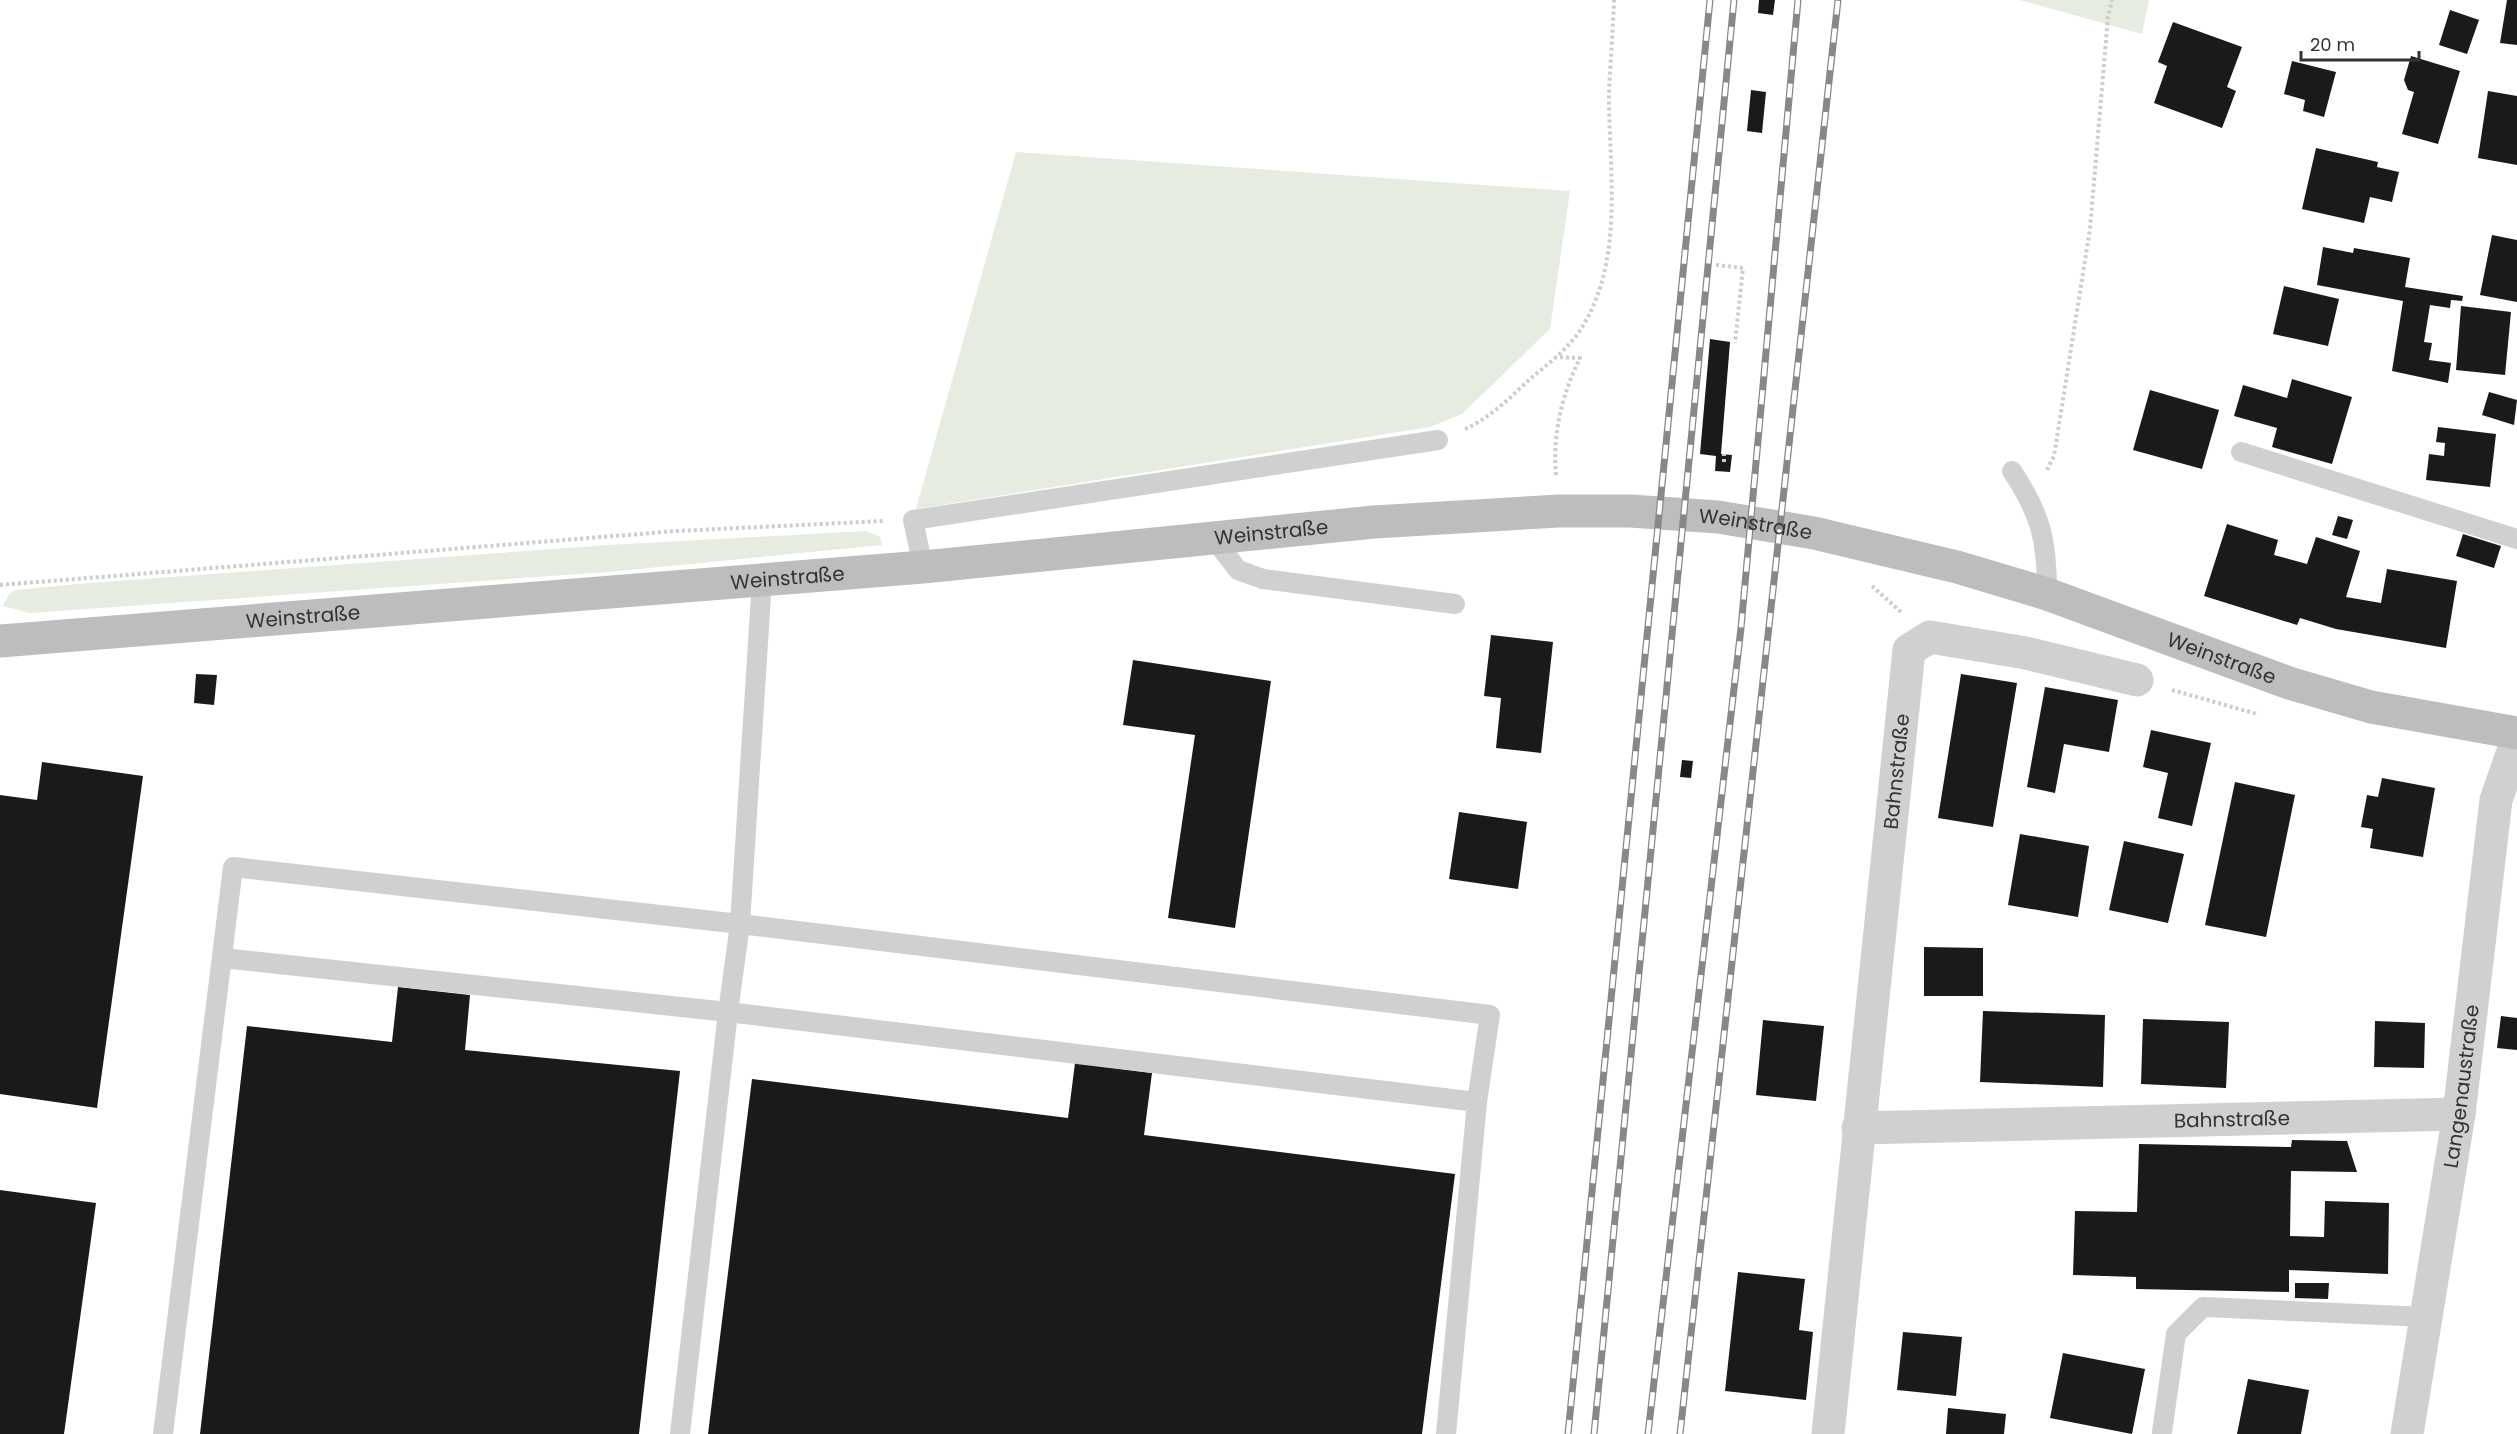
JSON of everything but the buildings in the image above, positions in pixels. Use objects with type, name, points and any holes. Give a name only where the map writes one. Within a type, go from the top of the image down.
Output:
[{"type":"main road","name":"Weinstraße","points":[[0,641],[923,567],[1374,522],[1559,511],[1630,511],[1718,518],[1814,533],[1958,567],[2047,594],[2289,683],[2351,701],[2517,733]]},
{"type":"street","name":"Bahnstraße","points":[[1828,1434],[1909,650],[1930,637],[2026,653],[2137,680]]},
{"type":"street","name":"Langenaustraße","points":[[2407,1434],[2459,1114],[2496,800],[2517,740]]},
{"type":"street","name":"Bahnstraße","points":[[1858,1128],[2459,1114]]},
{"type":"lane","points":[[923,567],[914,520],[1438,440]]},
{"type":"lane","points":[[2241,452],[2517,539]]},
{"type":"lane","points":[[2012,471],[2031,500],[2047,552],[2047,594]]},
{"type":"lane","points":[[1214,539],[1238,570],[1263,579],[1455,604]]},
{"type":"lane","points":[[680,1434],[740,924],[762,580]]},
{"type":"lane","points":[[163,1434],[233,867],[740,924],[1490,1015],[1477,1102],[1446,1434]]},
{"type":"lane","points":[[222,958],[728,1012],[1477,1102]]},
{"type":"lane","points":[[2162,1432],[2176,1334],[2203,1307],[2426,1317]]},
{"type":"path","points":[[1438,440],[1470,426],[1500,407],[1556,357],[1584,325],[1597,297],[1607,264],[1610,232],[1609,95],[1614,0]]},
{"type":"path","points":[[2031,500],[2054,456],[2090,229],[2108,17],[2112,0]]},
{"type":"path","points":[[1716,265],[1743,268],[1735,343]]},
{"type":"path","points":[[1556,357],[1580,358],[1563,400],[1556,442]]},
{"type":"path","points":[[1724,454],[1724,462]]},
{"type":"path","points":[[0,585],[677,531],[914,520]]},
{"type":"shaded area","points":[[2020,0],[2149,0],[2142,34]]},
{"type":"shaded area","points":[[1016,152],[1570,191],[1550,329],[1462,414],[1430,427],[916,509]]},
{"type":"shaded area","points":[[866,531],[880,537],[882,545],[608,572],[30,613],[3,606],[9,594],[16,590],[77,584],[608,545]]},
{"type":"railway","points":[[1568,1434],[1710,0]]},
{"type":"railway","points":[[1594,1434],[1734,0]]},
{"type":"railway","points":[[1648,1434],[1741,628],[1798,0]]},
{"type":"railway","points":[[1680,1434],[1838,0]]}]
